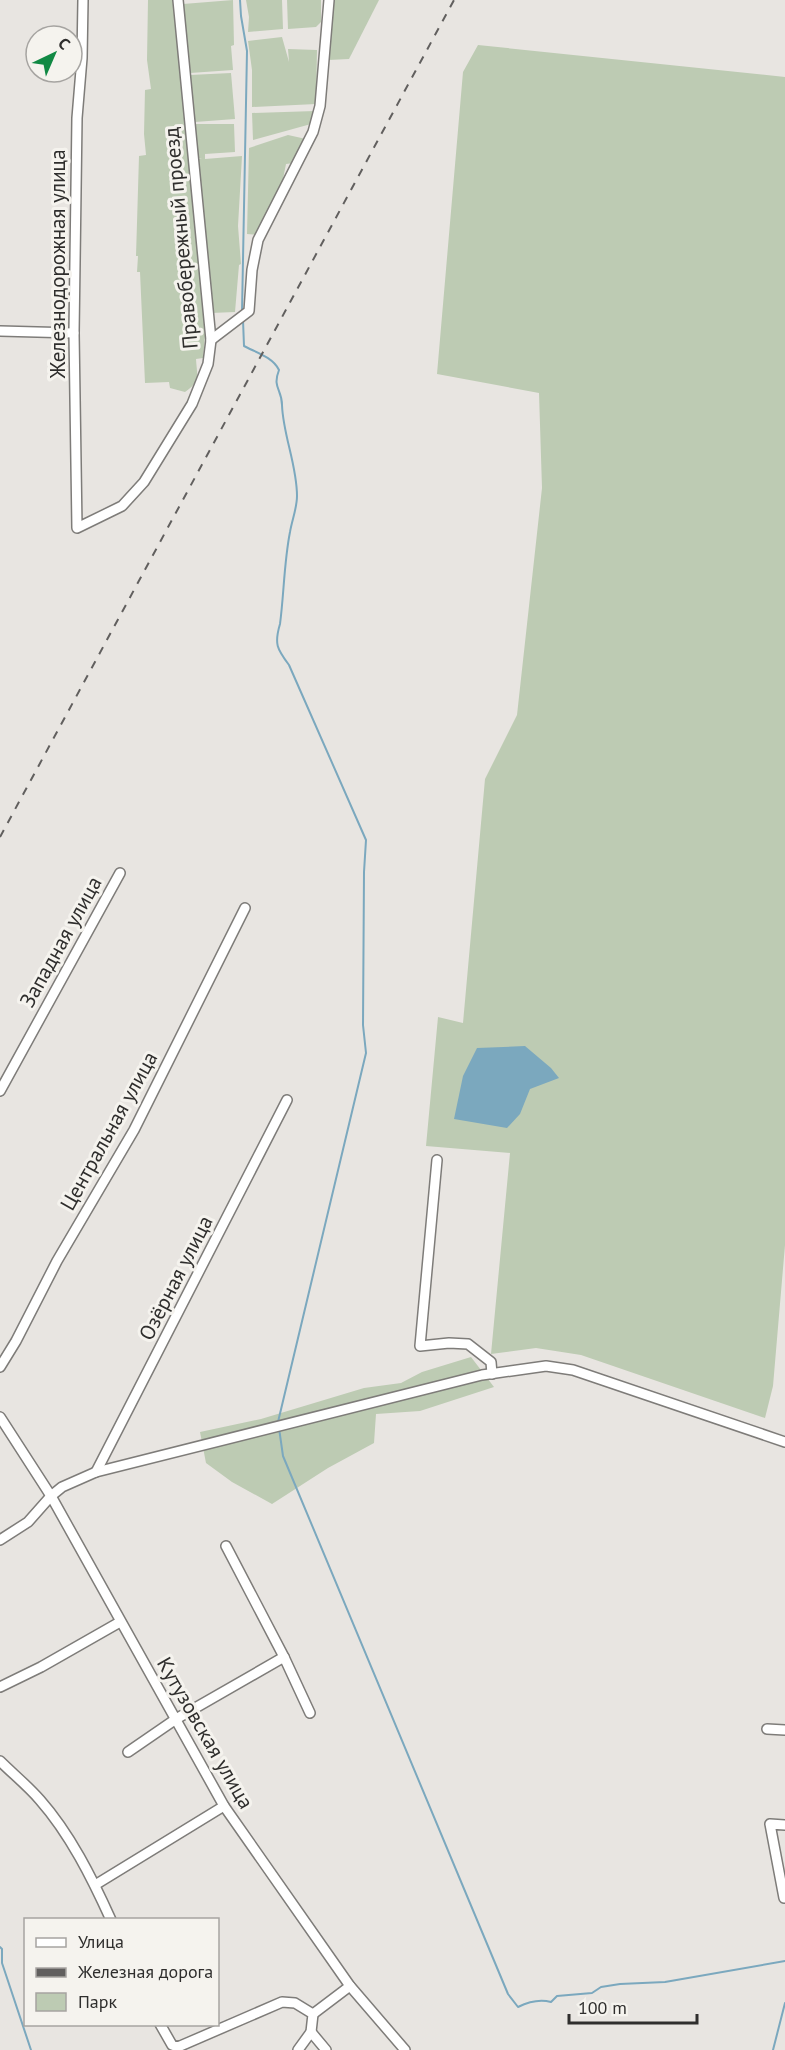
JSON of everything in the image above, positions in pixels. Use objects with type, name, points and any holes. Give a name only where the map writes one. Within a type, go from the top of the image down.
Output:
[{"type":"street","name":"Железнодорожная улица","points":[[77,528],[74,333],[77,118],[82,58],[83,0]]},
{"type":"street","name":"Правобережный проезд","points":[[77,528],[122,506],[144,482],[192,404],[208,364],[211,340],[178,0]]},
{"type":"street","points":[[211,340],[249,311],[252,270],[258,240],[313,132],[320,106],[329,0]]},
{"type":"street","points":[[0,331],[74,333]]},
{"type":"street","name":"Западная улица","points":[[0,1091],[120,873]]},
{"type":"street","name":"Центральная улица","points":[[0,1367],[57,1262],[134,1130],[245,908]]},
{"type":"street","name":"Озёрная улица","points":[[96,1472],[287,1100]]},
{"type":"street","points":[[437,1160],[420,1346],[468,1344],[490,1362],[492,1374]]},
{"type":"street","points":[[0,1540],[28,1522],[62,1487],[96,1472],[492,1374],[546,1366],[573,1370],[785,1442]]},
{"type":"street","name":"Кутузовская улица","points":[[0,1417],[51,1496],[224,1806],[350,1986],[405,2050]]},
{"type":"street","points":[[226,1546],[284,1657],[310,1713]]},
{"type":"street","points":[[0,1687],[41,1667],[120,1622]]},
{"type":"street","points":[[128,1752],[176,1719],[284,1657]]},
{"type":"street","points":[[767,1729],[785,1730]]},
{"type":"street","points":[[0,1761],[40,1800],[69,1840],[95,1885],[110,1918]]},
{"type":"street","points":[[95,1885],[224,1806]]},
{"type":"street","points":[[784,1898],[770,1824],[785,1826]]},
{"type":"street","points":[[298,2050],[311,2032],[313,2014],[350,1986]]},
{"type":"street","points":[[161,2026],[172,2045],[178,2047],[282,2002],[296,2002],[313,2014]]},
{"type":"street","points":[[311,2032],[326,2050]]},
{"type":"green space","points":[[148,0],[173,0],[199,254],[205,336],[203,358],[196,359],[196,381],[185,392],[170,388],[169,382],[145,383],[140,272],[137,272],[138,256],[136,256],[139,156],[146,155],[145,90],[151,89],[147,60]]},
{"type":"green space","points":[[233,0],[234,45],[231,46],[233,70],[190,73],[183,4]]},
{"type":"green space","points":[[246,0],[282,0],[283,29],[248,32],[249,17]]},
{"type":"green space","points":[[287,0],[321,0],[321,22],[316,27],[288,29]]},
{"type":"green space","points":[[334,0],[379,0],[349,59],[328,60]]},
{"type":"green space","points":[[282,37],[289,62],[288,49],[317,50],[316,104],[252,107],[252,70],[248,41]]},
{"type":"green space","points":[[478,45],[785,77],[785,1245],[773,1386],[765,1418],[581,1355],[536,1348],[491,1354],[510,1153],[426,1146],[438,1017],[463,1023],[485,779],[517,715],[542,488],[539,393],[437,374],[463,72]]},
{"type":"green space","points":[[231,73],[235,119],[195,122],[190,75]]},
{"type":"green space","points":[[315,111],[311,124],[253,140],[252,113]]},
{"type":"green space","points":[[195,124],[234,124],[235,152],[205,154],[205,159],[242,156],[238,226],[241,264],[239,265],[235,312],[211,313],[197,159],[202,158],[197,158]]},
{"type":"green space","points":[[288,135],[306,139],[294,163],[286,164],[280,194],[258,235],[247,234],[249,148]]},
{"type":"green space","points":[[471,1357],[494,1387],[420,1411],[376,1414],[374,1443],[328,1468],[272,1504],[232,1482],[206,1463],[200,1432],[261,1419],[364,1388],[401,1383],[422,1372]]},
{"type":"water","points":[[525,1046],[559,1078],[530,1089],[520,1114],[507,1128],[454,1119],[463,1076],[477,1048]]},
{"type":"waterway","points":[[240,0],[247,51],[242,312]]},
{"type":"waterway","points":[[243,320],[244,346],[268,358],[279,370],[277,385],[282,400],[296,484],[297,500],[286,555],[278,646],[289,665],[366,840],[363,1025],[366,1053],[278,1422]]},
{"type":"waterway","points":[[279,1428],[283,1456],[508,1994],[518,2007],[534,2002],[551,2002],[557,1996],[592,1993],[601,1987],[665,1982],[785,1961]]},
{"type":"waterway","points":[[0,1947],[2,1963],[31,2050]]},
{"type":"waterway","points":[[773,2050],[785,2003]]},
{"type":"railway","points":[[0,837],[454,0]]}]
